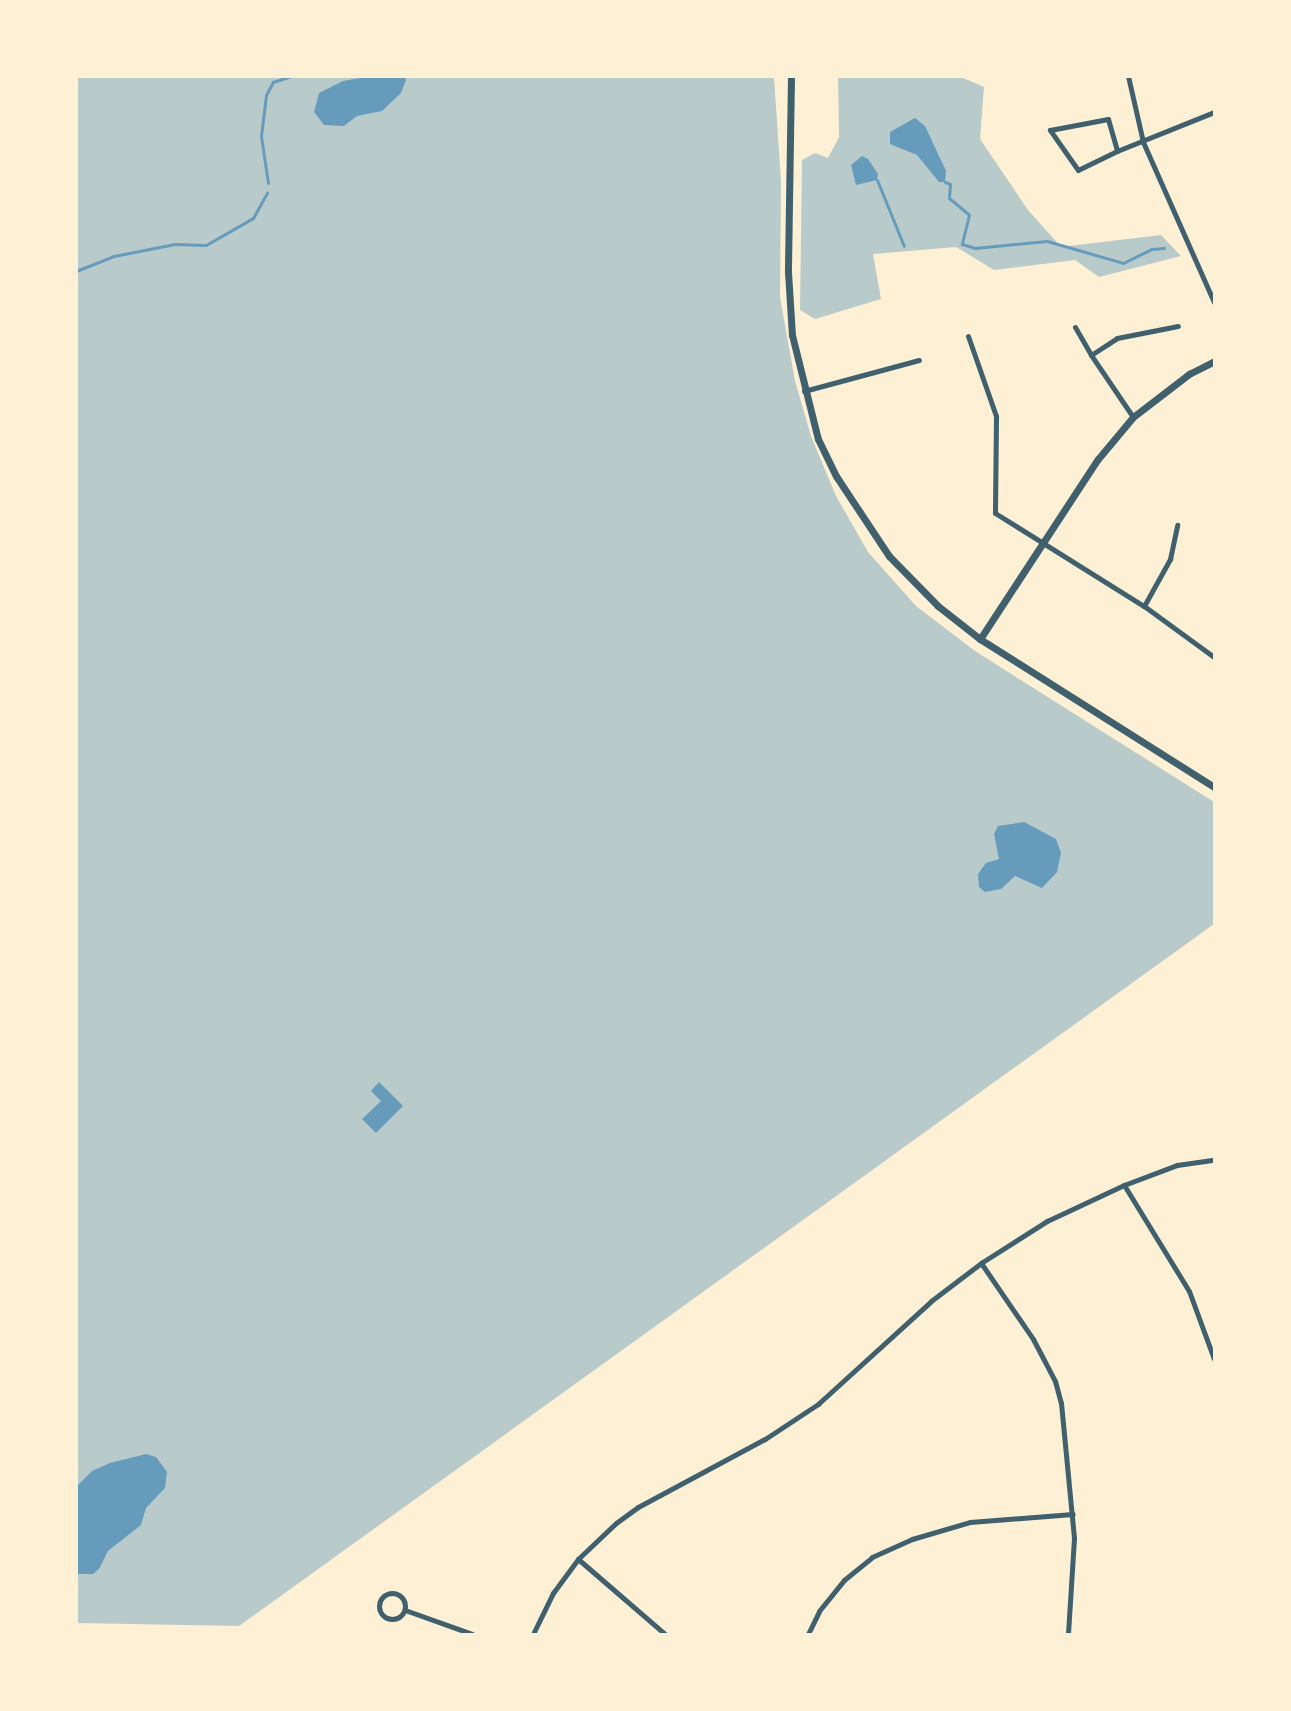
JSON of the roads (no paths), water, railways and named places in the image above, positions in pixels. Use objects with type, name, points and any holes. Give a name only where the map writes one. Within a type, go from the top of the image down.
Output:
[{"type":"street","points":[[791,76],[788,289],[792,335],[804,391],[827,457],[870,530],[889,556],[938,606],[980,639],[1215,787]]},
{"type":"street","points":[[1128,76],[1143,142],[1215,302]]},
{"type":"street","points":[[1117,151],[1108,119],[1050,130],[1078,170],[1117,151],[1215,112]]},
{"type":"street","points":[[1091,355],[1118,338],[1178,326]]},
{"type":"street","points":[[1075,327],[1133,417]]},
{"type":"street","points":[[968,336],[996,416],[995,513],[1041,545],[1144,606],[1215,657]]},
{"type":"street","points":[[804,391],[919,360]]},
{"type":"street","points":[[980,639],[1098,459],[1133,417],[1189,374],[1215,361]]},
{"type":"street","points":[[1144,606],[1170,559],[1177,525]]},
{"type":"street","points":[[533,1635],[554,1593],[578,1559],[597,1539],[638,1507],[765,1439],[818,1404],[931,1301],[981,1263],[1047,1221],[1124,1185],[1177,1165],[1215,1160]]},
{"type":"street","points":[[1124,1185],[1189,1291],[1215,1359]]},
{"type":"street","points":[[981,1263],[1033,1339],[1055,1380],[1066,1427],[1073,1514],[1068,1635]]},
{"type":"street","points":[[808,1635],[819,1611],[844,1580],[872,1557],[912,1539],[979,1521],[1073,1514]]},
{"type":"street","points":[[578,1559],[665,1635]]},
{"type":"street","points":[[395,1593],[405,1601],[405,1610],[391,1618],[383,1615],[380,1603],[384,1596],[395,1593]]},
{"type":"street","points":[[405,1610],[472,1635]]},
{"type":"water","points":[[366,77],[405,77],[406,80],[401,93],[382,111],[357,116],[344,126],[324,125],[314,112],[319,93],[343,81]]},
{"type":"water","points":[[915,118],[925,126],[946,171],[945,182],[939,182],[917,155],[890,144],[890,132]]},
{"type":"water","points":[[862,156],[868,159],[878,174],[877,180],[856,185],[851,165]]},
{"type":"water","points":[[1024,822],[1056,839],[1061,853],[1057,872],[1042,888],[1015,876],[1001,889],[985,892],[979,887],[978,874],[986,863],[999,859],[994,834],[998,826]]},
{"type":"water","points":[[379,1082],[403,1106],[376,1133],[362,1119],[381,1101],[371,1091]]},
{"type":"water","points":[[146,1454],[156,1457],[167,1472],[165,1488],[146,1508],[141,1525],[108,1551],[99,1569],[93,1574],[77,1574],[77,1486],[92,1471],[110,1463]]},
{"type":"waterway","points":[[268,183],[261,136],[266,95],[273,82],[291,76]]},
{"type":"waterway","points":[[877,180],[904,246]]},
{"type":"waterway","points":[[945,182],[950,184],[949,198],[969,215],[962,244],[975,248],[1047,241],[1123,263],[1152,249],[1164,248]]},
{"type":"waterway","points":[[76,271],[114,256],[175,244],[206,245],[253,218],[267,193]]}]
